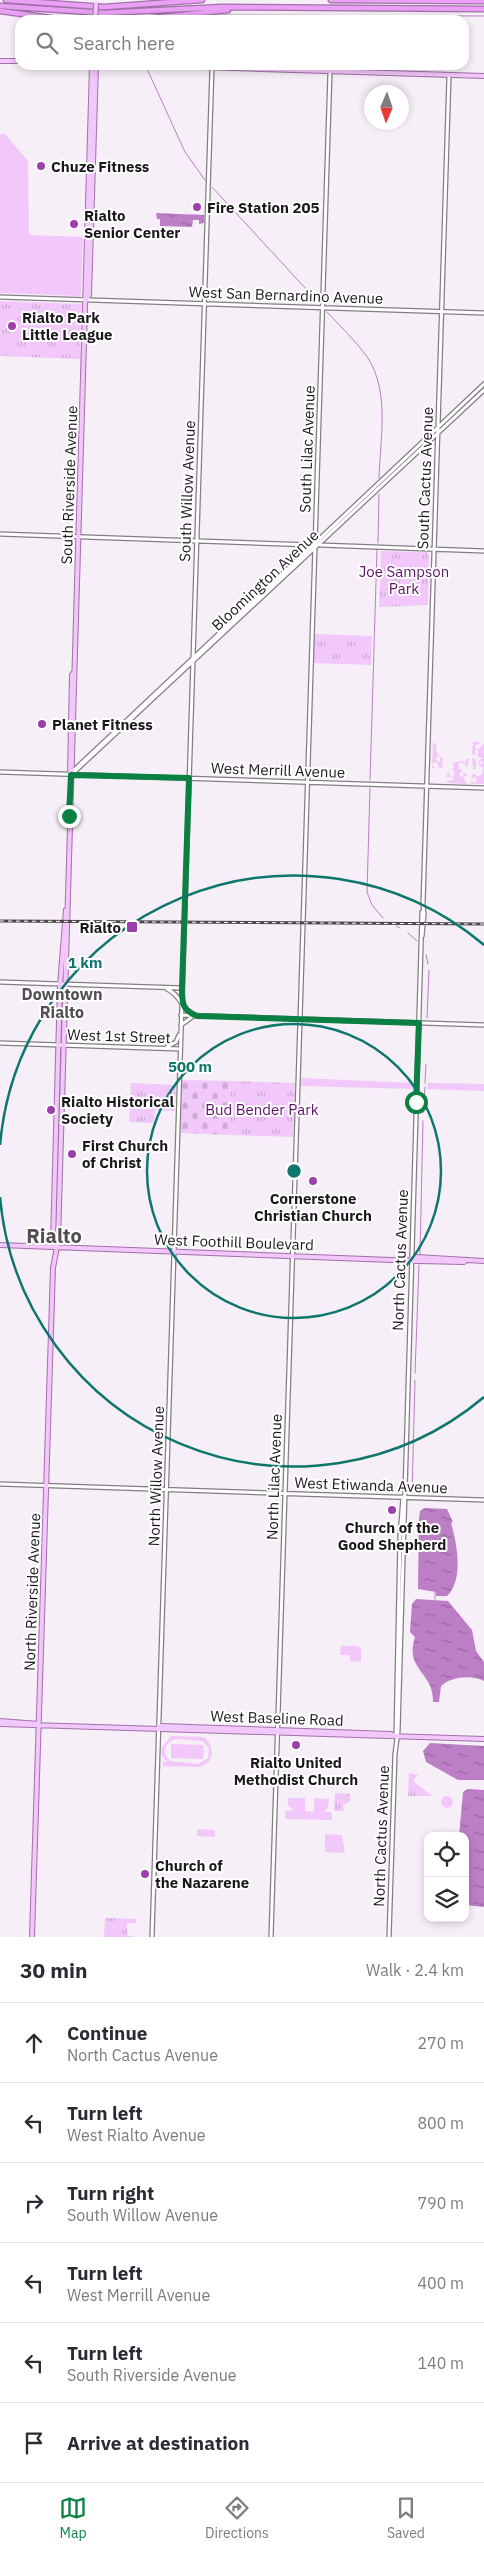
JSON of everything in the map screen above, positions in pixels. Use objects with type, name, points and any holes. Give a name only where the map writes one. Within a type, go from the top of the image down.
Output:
[{"type":"highway","points":[[6,0],[72,6],[138,8],[484,9]]},
{"type":"highway","points":[[0,6],[72,12],[138,8],[202,0]]},
{"type":"highway","points":[[331,0],[484,1]]},
{"type":"highway","points":[[181,15],[247,8]]},
{"type":"highway","points":[[0,11],[29,15]]},
{"type":"main road","points":[[95,15],[96,0]]},
{"type":"main road","points":[[0,61],[15,61]]},
{"type":"main road","name":"South Riverside Avenue","points":[[86,300],[84,295],[88,171],[94,70]]},
{"type":"main road","name":"South Riverside Avenue","points":[[58,1045],[72,763],[86,300],[88,295],[92,184],[94,70]]},
{"type":"main road","points":[[271,70],[484,76]]},
{"type":"main road","points":[[88,171],[92,184]]},
{"type":"main road","name":"South Riverside Avenue","points":[[71,775],[70,732],[72,675],[74,672]]},
{"type":"main road","name":"South Riverside Avenue","points":[[64,1045],[67,985],[66,910]]},
{"type":"main road","name":"North Riverside Avenue","points":[[55,1247],[52,1241],[58,1045]]},
{"type":"main road","name":"North Riverside Avenue","points":[[32,1937],[46,1485],[55,1247],[58,1241],[64,1045]]},
{"type":"main road","name":"West Foothill Boulevard","points":[[0,1245],[484,1262]]},
{"type":"main road","name":"West Baseline Road","points":[[0,1722],[484,1739]]},
{"type":"street","name":"South Willow Avenue","points":[[181,1015],[212,70]]},
{"type":"street","name":"South Lilac Avenue","points":[[300,1018],[330,72]]},
{"type":"street","name":"South Cactus Avenue","points":[[419,1023],[449,76]]},
{"type":"street","name":"West San Bernardino Avenue","points":[[0,297],[484,313]]},
{"type":"street","name":"Bloomington Avenue","points":[[71,775],[80,763],[484,384]]},
{"type":"street","name":"Bloomington Avenue","points":[[320,545],[484,390]]},
{"type":"street","points":[[438,413],[442,418],[448,418]]},
{"type":"street","points":[[428,442],[437,448]]},
{"type":"street","points":[[315,532],[324,534]]},
{"type":"street","points":[[0,534],[484,551]]},
{"type":"street","points":[[326,538],[327,543],[338,545]]},
{"type":"street","points":[[300,544],[305,552]]},
{"type":"street","name":"Bloomington Avenue","points":[[71,775],[308,556],[314,545]]},
{"type":"street","points":[[308,556],[312,556],[314,560]]},
{"type":"street","points":[[72,763],[80,763]]},
{"type":"street","name":"West Merrill Avenue","points":[[0,772],[484,788]]},
{"type":"street","points":[[0,982],[182,988]]},
{"type":"street","points":[[165,988],[175,992],[187,1012],[197,1016]]},
{"type":"street","points":[[181,1015],[484,1025]]},
{"type":"street","name":"North Willow Avenue","points":[[152,1937],[181,1015]]},
{"type":"street","points":[[181,1025],[186,1019],[197,1016]]},
{"type":"street","name":"North Lilac Avenue","points":[[271,1937],[300,1018]]},
{"type":"street","name":"North Cactus Avenue","points":[[389,1937],[419,1023]]},
{"type":"street","points":[[164,1048],[176,1042],[181,1031]]},
{"type":"street","name":"West 1st Street","points":[[0,1043],[180,1049]]},
{"type":"street","name":"West Etiwanda Avenue","points":[[0,1484],[484,1500]]},
{"type":"green space","points":[[0,134],[5,134],[28,161],[29,235],[83,237],[81,294],[79,296],[0,293]]},
{"type":"green space","points":[[0,301],[81,304],[80,359],[0,356]]},
{"type":"green space","name":"Joe Sampson Park","points":[[381,551],[427,552],[429,555],[428,605],[379,607]]},
{"type":"green space","points":[[314,634],[372,636],[371,665],[313,663]]},
{"type":"green space","points":[[433,742],[437,746],[436,751],[439,756],[436,758],[437,762],[440,762],[440,757],[443,758],[442,768],[439,768],[438,763],[434,762],[432,765]]},
{"type":"green space","points":[[473,742],[479,742],[480,744],[475,745],[476,749],[479,749],[484,743],[484,784],[471,784],[471,780],[474,783],[477,782],[476,778],[471,777],[474,773],[477,777],[482,774],[483,768],[476,764],[476,769],[473,769],[472,759],[475,759],[476,763],[482,764],[483,761],[478,761],[483,758],[478,757],[478,750],[475,750],[475,755],[472,754]]},
{"type":"green space","points":[[466,759],[469,759],[467,768],[464,763],[458,763],[459,769],[463,770],[460,776],[463,777],[467,784],[447,783],[447,781],[454,780],[451,777],[454,776],[454,771],[451,769],[454,769],[453,763],[462,761],[465,763]]},
{"type":"green space","points":[[301,1078],[413,1083],[413,1089],[301,1086]]},
{"type":"green space","points":[[182,1080],[231,1081],[230,1135],[180,1133]]},
{"type":"green space","name":"Bud Bender Park","points":[[231,1081],[295,1083],[293,1137],[230,1135]]},
{"type":"green space","points":[[131,1083],[176,1085],[175,1111],[155,1110],[154,1123],[129,1122]]},
{"type":"green space","points":[[428,1083],[484,1084],[484,1091],[427,1089]]},
{"type":"green space","points":[[341,1646],[357,1646],[361,1648],[361,1662],[350,1661],[350,1655],[340,1655]]},
{"type":"green space","points":[[171,1736],[204,1737],[209,1742],[212,1754],[209,1762],[200,1767],[163,1766],[163,1762],[167,1762],[162,1756],[161,1749]],"holes":[[[172,1740],[203,1741],[209,1749],[208,1758],[198,1764],[170,1761],[165,1755],[166,1745]]]},
{"type":"green space","points":[[171,1744],[204,1745],[203,1759],[171,1758]]},
{"type":"green space","points":[[409,1773],[418,1775],[413,1781],[432,1796],[408,1796]]},
{"type":"green space","points":[[335,1793],[350,1794],[350,1801],[343,1805],[344,1811],[334,1811]]},
{"type":"green space","points":[[447,1796],[453,1802],[447,1808],[441,1802]]},
{"type":"green space","points":[[288,1798],[305,1798],[305,1811],[314,1812],[314,1798],[329,1799],[328,1807],[324,1812],[332,1812],[332,1820],[285,1819],[285,1811],[293,1810],[288,1805]]},
{"type":"green space","points":[[197,1829],[215,1830],[215,1837],[197,1836]]},
{"type":"green space","points":[[325,1834],[342,1835],[345,1853],[325,1852]]},
{"type":"green space","points":[[105,1918],[137,1919],[136,1923],[127,1923],[127,1935],[136,1937],[104,1937]]},
{"type":"water","points":[[156,213],[204,215],[204,223],[199,224],[199,220],[193,220],[192,227],[160,226],[160,219],[157,219]]},
{"type":"water","points":[[424,1508],[447,1509],[453,1522],[451,1523],[458,1561],[456,1581],[447,1596],[436,1596],[436,1592],[418,1589],[419,1519],[420,1511]]},
{"type":"water","points":[[416,1599],[448,1601],[472,1630],[476,1651],[484,1662],[484,1681],[468,1677],[451,1680],[441,1686],[439,1702],[433,1702],[429,1684],[413,1657],[415,1637],[410,1632],[412,1604]]},
{"type":"water","points":[[430,1743],[484,1746],[484,1780],[458,1780],[426,1762],[423,1751]]},
{"type":"water","points":[[468,1789],[484,1790],[484,1907],[469,1905],[469,1832],[459,1832],[463,1792]]},
{"type":"waterway","points":[[469,16],[484,16]]},
{"type":"waterway","points":[[148,71],[185,152],[205,180]]},
{"type":"waterway","points":[[212,187],[319,303]]},
{"type":"waterway","points":[[327,312],[368,358],[375,372],[379,386],[382,416],[379,478]]},
{"type":"waterway","points":[[378,543],[379,494]]},
{"type":"waterway","points":[[370,780],[377,549]]},
{"type":"waterway","points":[[370,788],[367,892],[372,905],[383,918]]},
{"type":"waterway","points":[[396,926],[400,928]]},
{"type":"waterway","points":[[408,933],[417,941]]},
{"type":"waterway","points":[[426,955],[428,964]]},
{"type":"waterway","points":[[427,1018],[429,970]]},
{"type":"waterway","points":[[425,1083],[426,1064]]},
{"type":"waterway","points":[[423,1113],[425,1087]]},
{"type":"waterway","points":[[420,1254],[423,1121]]},
{"type":"waterway","points":[[415,1373],[419,1265]]},
{"type":"waterway","points":[[412,1494],[415,1380]]},
{"type":"waterway","points":[[435,1592],[435,1599]]},
{"type":"railway","points":[[0,921],[484,924]]},
{"type":"place","name":"Chuze Fitness","points":[[41,166]]},
{"type":"place","name":"Fire Station 205","points":[[197,207]]},
{"type":"place","name":"Rialto Senior Center","points":[[74,224]]},
{"type":"place","name":"Rialto Park Little League","points":[[12,326]]},
{"type":"place","name":"Planet Fitness","points":[[42,724]]},
{"type":"place","name":"Rialto","points":[[132,927]]},
{"type":"place","name":"Rialto Historical Society","points":[[51,1110]]},
{"type":"place","name":"First Church of Christ","points":[[72,1154]]},
{"type":"place","name":"Cornerstone Christian Church","points":[[313,1181]]},
{"type":"place","name":"Church of the Good Shepherd","points":[[392,1510]]},
{"type":"place","name":"Rialto United Methodist Church","points":[[296,1745]]},
{"type":"place","name":"Church of the Nazarene","points":[[145,1874]]},
{"type":"district","name":"Downtown Rialto","points":[[62,1003]]},
{"type":"district","name":"Rialto","points":[[54,1235]]},
{"type":"route","points":[[69,816],[71,775],[189,778],[182,988],[184,1009],[197,1016],[419,1023],[416,1102]]}]
